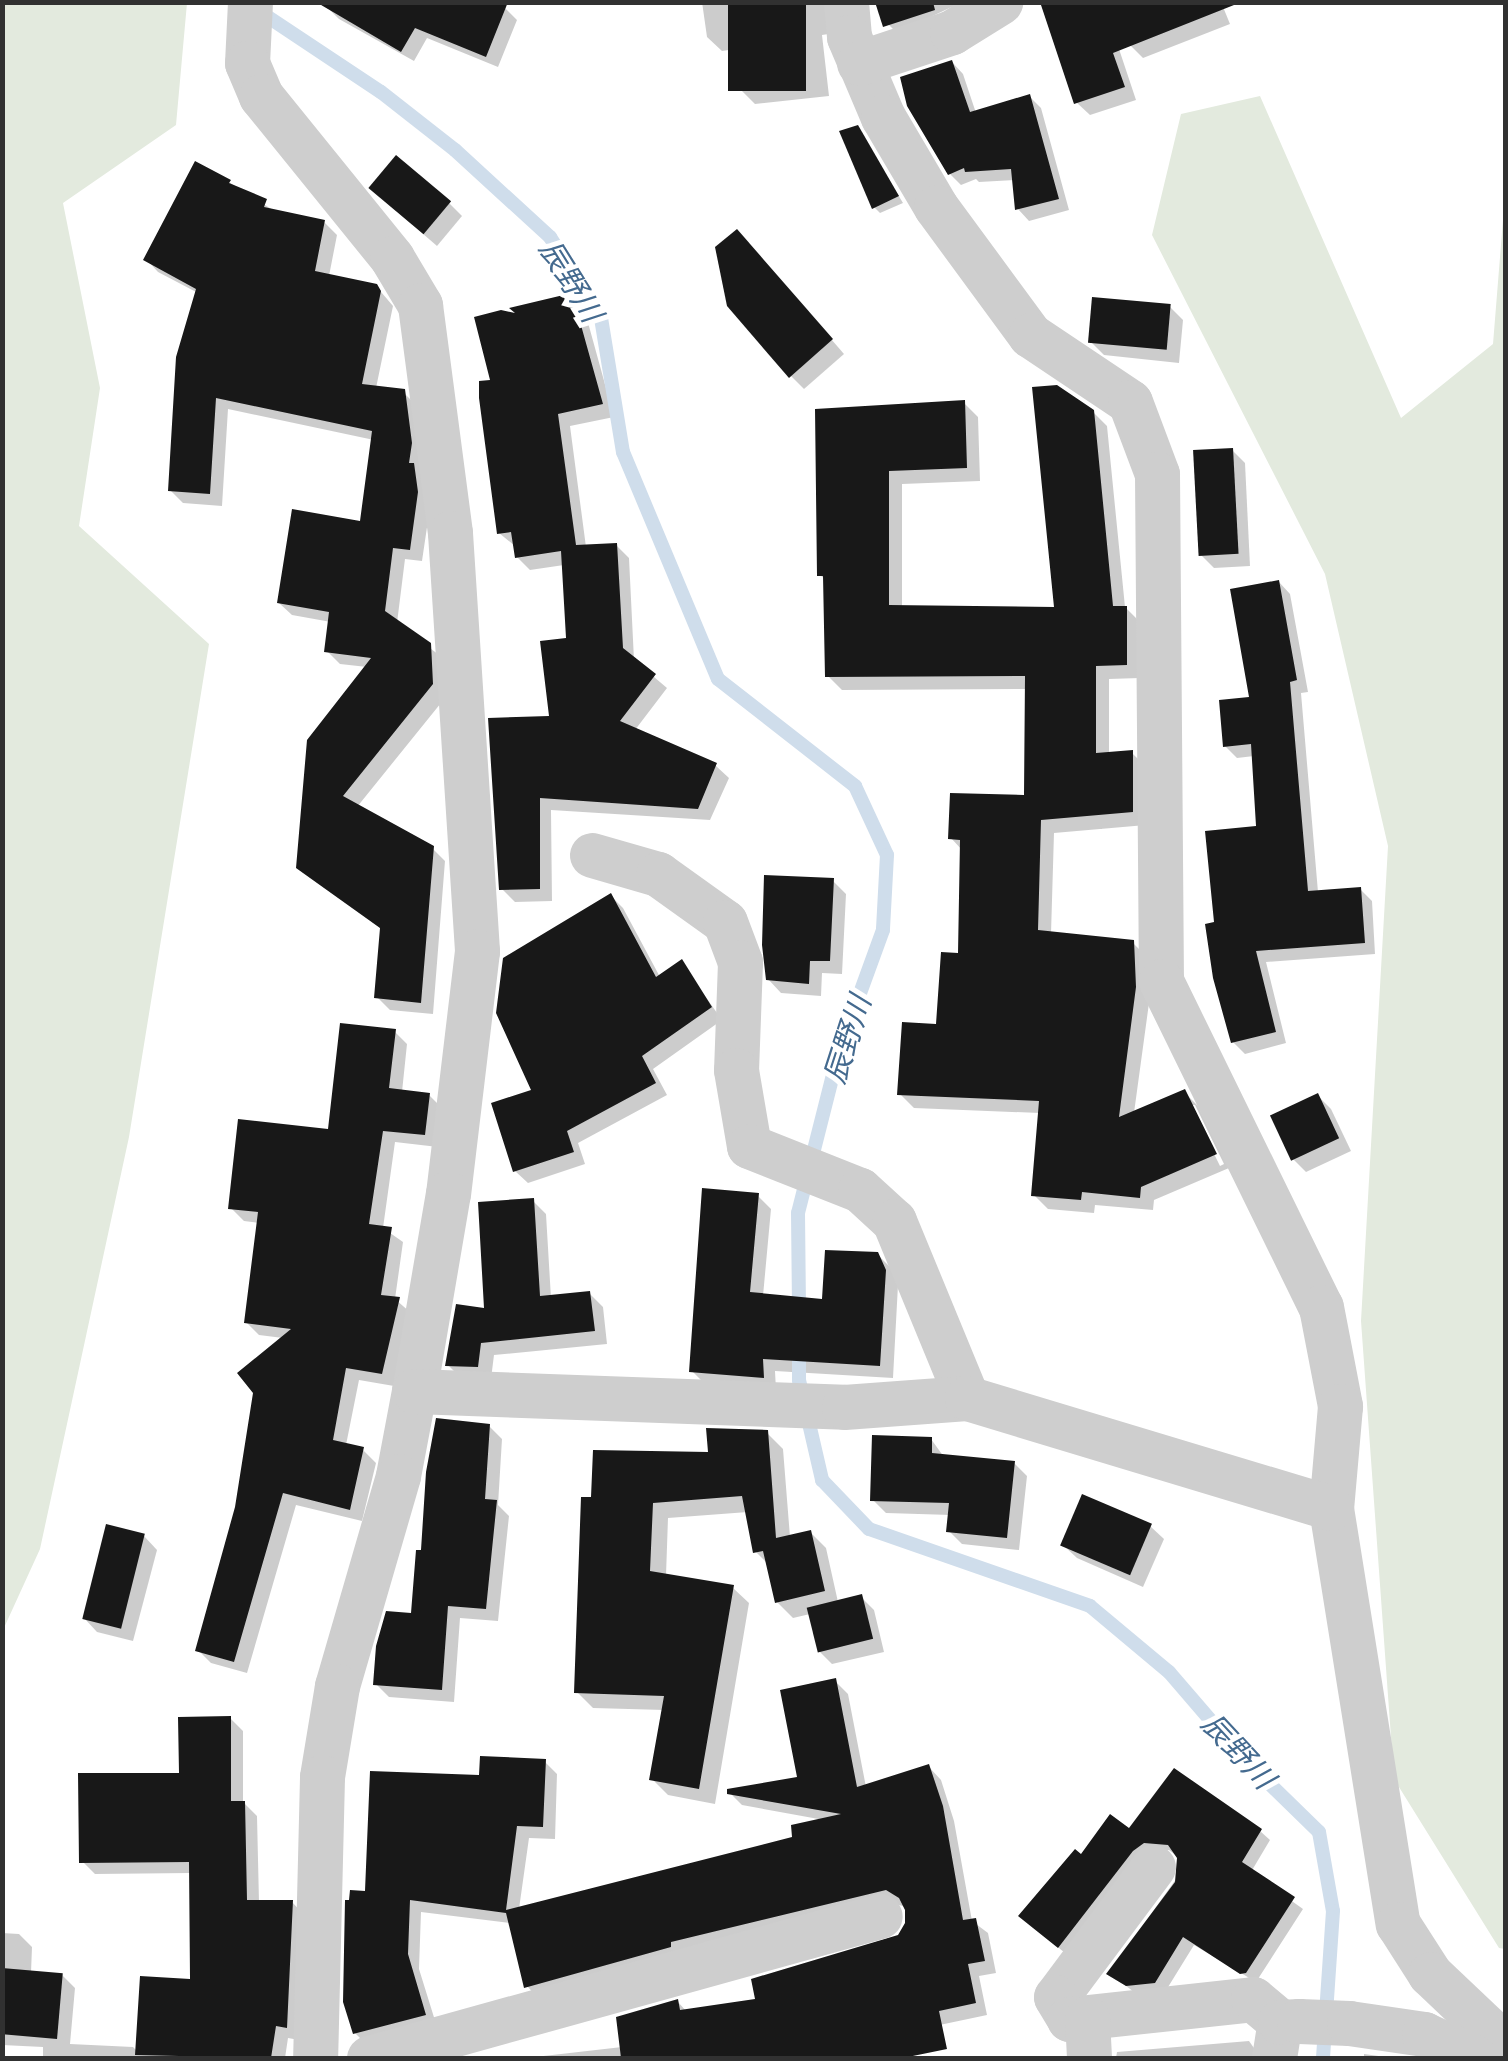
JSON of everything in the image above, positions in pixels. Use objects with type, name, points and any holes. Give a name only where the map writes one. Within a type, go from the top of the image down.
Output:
[{"type":"street","points":[[250,2],[248,64],[260,96],[392,258],[420,306],[450,532],[476,952],[448,1193],[414,1391],[398,1476],[336,1686],[322,1777],[315,2058]]},
{"type":"street","points":[[846,2],[849,37],[859,63],[883,117],[936,207],[1030,335],[1130,402],[1157,474],[1161,981],[1322,1308],[1340,1406],[1331,1508],[1398,1924],[1430,1974],[1506,2046]]},
{"type":"street","points":[[859,63],[952,32],[1000,2]]},
{"type":"street","points":[[592,855],[658,874],[725,922],[740,962],[736,1070],[749,1146],[860,1190],[894,1221],[968,1398]]},
{"type":"street","points":[[414,1391],[844,1407],[968,1398],[1331,1508]]},
{"type":"street","points":[[1153,1867],[1056,1997],[1069,2019],[1088,2038],[1253,1999],[1277,2040],[1348,2023],[1424,2034],[1476,2058]]},
{"type":"street","points":[[370,2058],[880,1916]]},
{"type":"shaded area","points":[[3,2],[187,3],[176,125],[63,203],[100,388],[79,526],[209,644],[129,1137],[40,1549],[3,1630]]},
{"type":"shaded area","points":[[1260,96],[1401,418],[1493,344],[1505,195],[1505,1949],[1499,1948],[1394,1779],[1361,1321],[1388,846],[1325,574],[1152,235],[1181,114]]},
{"type":"building","points":[[316,2],[508,2],[486,57],[415,28],[401,52]]},
{"type":"building","points":[[728,2],[806,2],[806,91],[728,91]]},
{"type":"building","points":[[875,2],[933,2],[935,10],[883,27]]},
{"type":"building","points":[[1040,2],[1234,5],[1113,53],[1125,87],[1074,104]]},
{"type":"building","points":[[952,60],[970,112],[1030,94],[1059,199],[1015,210],[1011,169],[965,172],[964,168],[948,175],[907,106],[900,77]]},
{"type":"building","points":[[858,125],[899,196],[872,209],[839,131]]},
{"type":"building","points":[[396,155],[451,201],[424,234],[368,188]]},
{"type":"building","points":[[195,161],[231,180],[229,183],[267,199],[264,207],[325,220],[315,271],[377,284],[381,291],[362,384],[405,389],[412,443],[409,463],[414,463],[418,492],[410,550],[393,548],[385,611],[431,643],[433,684],[343,796],[434,846],[421,1003],[374,998],[380,928],[296,868],[307,740],[371,658],[324,652],[329,612],[277,603],[292,509],[360,521],[372,431],[216,398],[210,494],[168,491],[176,357],[196,289],[143,260]]},
{"type":"building","points":[[737,229],[833,339],[789,378],[727,306],[715,247]]},
{"type":"building","points":[[572,293],[603,404],[558,414],[576,545],[617,543],[623,648],[656,674],[620,721],[717,763],[698,809],[540,798],[540,889],[499,890],[488,718],[549,716],[540,641],[566,638],[561,551],[515,558],[511,532],[497,534],[479,398],[479,381],[490,380],[474,317],[501,310],[515,313],[509,308]]},
{"type":"building","points":[[1092,297],[1171,304],[1167,350],[1088,343]]},
{"type":"building","points":[[1057,385],[1094,410],[1113,606],[1127,606],[1127,665],[1096,666],[1096,753],[1133,750],[1133,812],[1041,820],[1038,930],[1134,940],[1136,987],[1119,1117],[1185,1089],[1217,1154],[1141,1187],[1140,1198],[1082,1192],[1081,1200],[1031,1196],[1039,1101],[897,1095],[902,1022],[936,1024],[941,952],[958,953],[960,840],[948,839],[950,793],[1024,795],[1025,676],[825,677],[823,576],[817,576],[815,409],[965,400],[967,468],[889,471],[889,605],[1054,607],[1032,387]]},
{"type":"building","points":[[1233,448],[1239,554],[1199,556],[1193,450]]},
{"type":"building","points":[[1279,580],[1297,680],[1290,682],[1308,891],[1361,887],[1365,943],[1256,951],[1276,1032],[1231,1043],[1213,978],[1205,924],[1214,922],[1205,831],[1256,826],[1251,744],[1223,747],[1219,700],[1249,697],[1230,589]]},
{"type":"building","points":[[764,875],[834,878],[830,961],[810,961],[809,984],[766,980],[762,945]]},
{"type":"building","points":[[611,893],[656,977],[682,959],[712,1007],[642,1056],[656,1083],[567,1131],[574,1152],[513,1172],[491,1103],[531,1090],[496,1013],[503,958]]},
{"type":"building","points":[[340,1023],[396,1029],[389,1088],[430,1093],[425,1135],[383,1131],[369,1224],[392,1227],[381,1295],[400,1297],[382,1374],[346,1368],[333,1440],[364,1447],[350,1510],[283,1493],[234,1662],[195,1651],[235,1507],[253,1393],[237,1373],[291,1329],[244,1323],[258,1212],[228,1209],[238,1119],[328,1129]]},
{"type":"building","points":[[1318,1093],[1339,1138],[1291,1161],[1270,1115]]},
{"type":"building","points":[[702,1188],[759,1193],[750,1292],[822,1299],[825,1250],[878,1252],[886,1270],[880,1366],[763,1359],[764,1378],[689,1372]]},
{"type":"building","points":[[534,1198],[540,1296],[590,1291],[595,1331],[481,1343],[478,1367],[445,1366],[456,1304],[484,1308],[478,1202]]},
{"type":"building","points":[[436,1418],[490,1424],[485,1499],[497,1500],[486,1609],[448,1606],[442,1690],[373,1685],[376,1646],[386,1611],[411,1613],[416,1550],[421,1550],[426,1472]]},
{"type":"building","points":[[706,1428],[768,1430],[776,1538],[811,1530],[825,1591],[775,1603],[763,1551],[753,1553],[742,1496],[653,1503],[650,1571],[734,1585],[699,1789],[649,1780],[664,1696],[574,1693],[581,1497],[591,1497],[593,1450],[708,1452]]},
{"type":"building","points":[[872,1435],[932,1437],[932,1453],[1015,1461],[1007,1538],[946,1532],[949,1503],[870,1501]]},
{"type":"building","points":[[1082,1494],[1152,1524],[1130,1575],[1060,1546]]},
{"type":"building","points":[[106,1524],[145,1534],[121,1629],[82,1619]]},
{"type":"building","points":[[862,1594],[873,1639],[818,1652],[807,1608]]},
{"type":"building","points":[[836,1678],[857,1787],[929,1764],[943,1806],[963,1920],[976,1918],[985,1961],[968,1964],[976,2003],[939,2011],[947,2049],[903,2058],[621,2058],[616,2017],[678,1999],[680,2010],[755,1999],[751,1979],[898,1935],[905,1923],[905,1910],[899,1898],[886,1890],[671,1942],[671,1947],[524,1988],[506,1913],[410,1900],[408,1954],[426,2015],[353,2034],[343,2002],[345,1900],[349,1900],[350,1890],[365,1891],[370,1771],[479,1775],[480,1756],[546,1759],[543,1827],[517,1826],[506,1910],[792,1837],[791,1825],[841,1814],[727,1794],[727,1789],[797,1777],[780,1690]]},
{"type":"building","points":[[231,1716],[231,1801],[245,1801],[247,1900],[293,1900],[287,2028],[276,2026],[271,2058],[135,2055],[140,1976],[190,1979],[189,1862],[79,1863],[78,1773],[179,1773],[178,1717]]},
{"type":"building","points":[[1174,1768],[1262,1829],[1242,1862],[1295,1897],[1246,1973],[1240,1974],[1183,1937],[1155,1983],[1126,1986],[1106,1974],[1175,1882],[1177,1858],[1168,1845],[1144,1843],[1133,1851],[1058,1948],[1018,1916],[1075,1849],[1081,1854],[1110,1814],[1129,1828]]},
{"type":"building","points":[[2,1968],[63,1973],[57,2039],[2,2034]]},
{"type":"waterway","name":"辰野川","points":[[259,11],[381,92],[455,150],[550,237],[601,318],[623,452],[718,679],[855,786],[887,855],[883,930],[839,1051],[798,1213],[799,1313]]},
{"type":"waterway","name":"辰野川","points":[[799,1344],[799,1380],[822,1480],[869,1529],[1090,1606],[1169,1672],[1243,1758],[1319,1832],[1333,1911],[1323,2058]]}]
